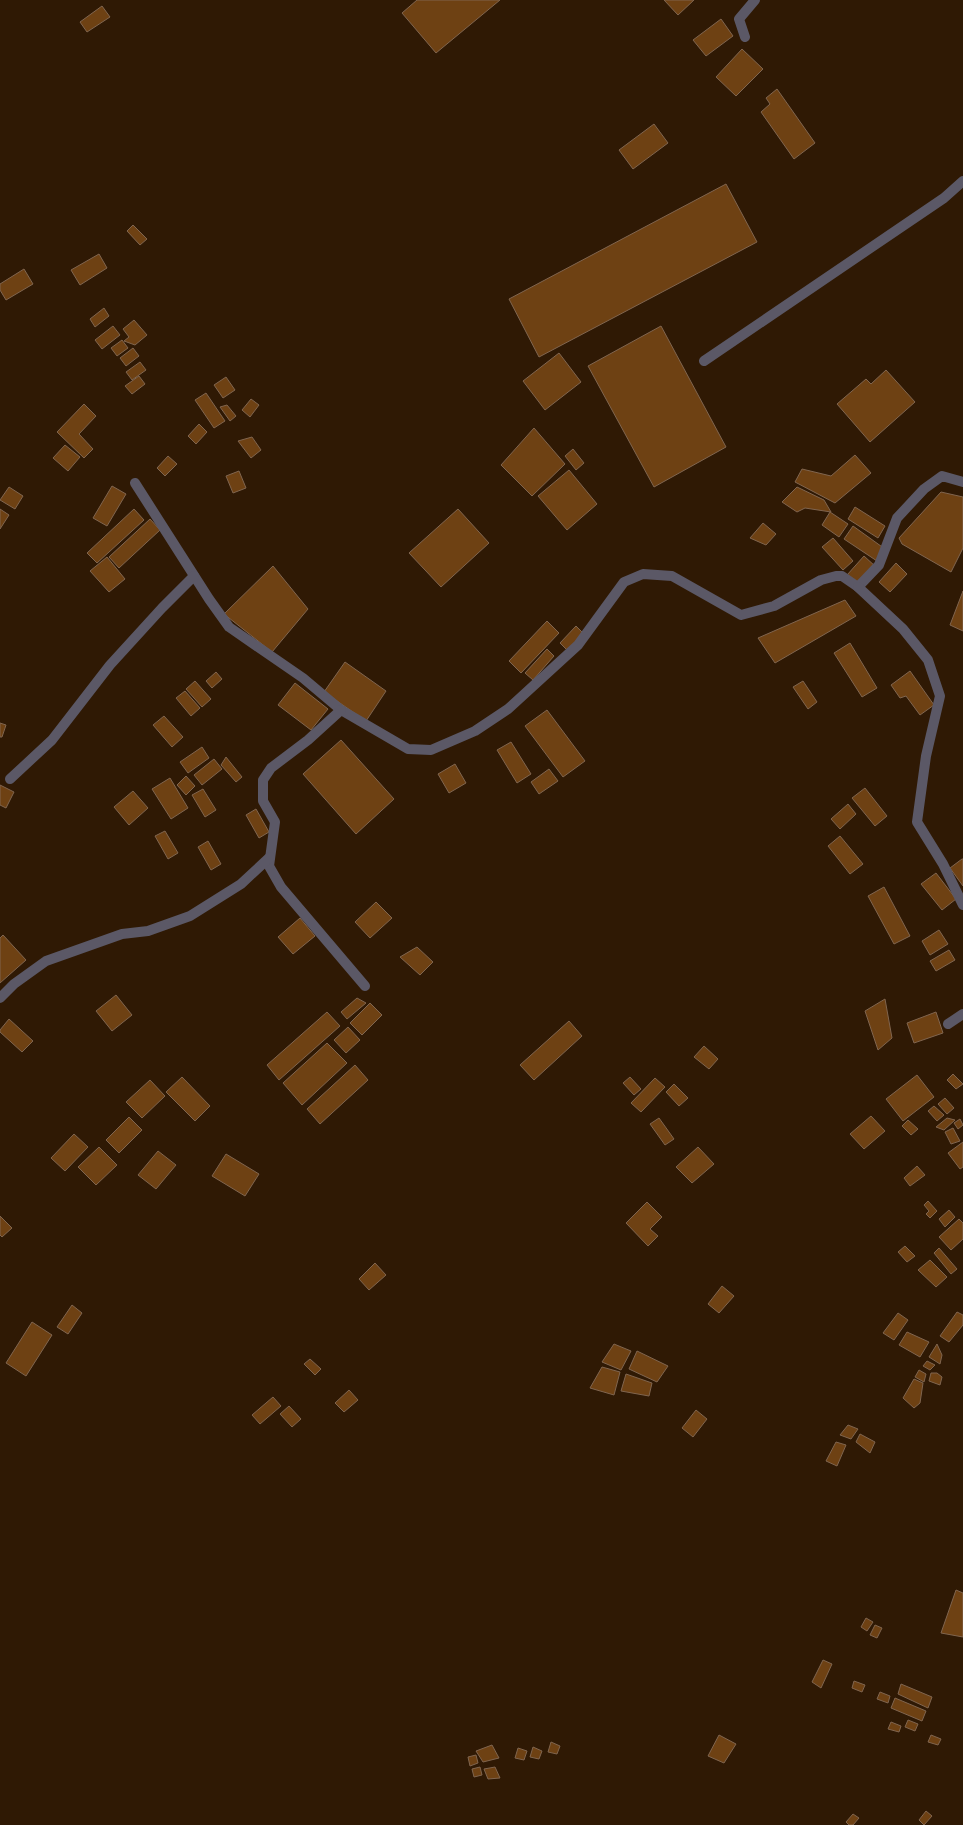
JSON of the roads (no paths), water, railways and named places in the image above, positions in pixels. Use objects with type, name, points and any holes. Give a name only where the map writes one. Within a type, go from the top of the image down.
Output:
[{"type":"street","points":[[745,37],[739,19],[755,0]]},
{"type":"street","points":[[704,361],[944,198],[963,180]]},
{"type":"street","points":[[858,587],[879,565],[898,518],[924,489],[942,476],[963,482]]},
{"type":"street","points":[[135,483],[194,576],[229,627],[303,678],[341,710],[408,749],[430,750],[475,731],[508,709],[578,645],[624,582],[643,574],[672,576],[741,615],[774,606],[821,580],[842,576],[858,587],[903,629],[928,660],[940,696],[926,756],[917,822],[943,864],[963,906]]},
{"type":"street","points":[[10,779],[52,740],[110,665],[162,608],[194,576]]},
{"type":"street","points":[[341,710],[308,740],[271,768],[263,780],[263,801],[275,822],[269,866],[281,887],[365,986]]},
{"type":"street","points":[[0,998],[14,984],[46,961],[122,934],[148,931],[190,916],[241,884],[270,857]]},
{"type":"street","points":[[948,1024],[963,1014]]}]
